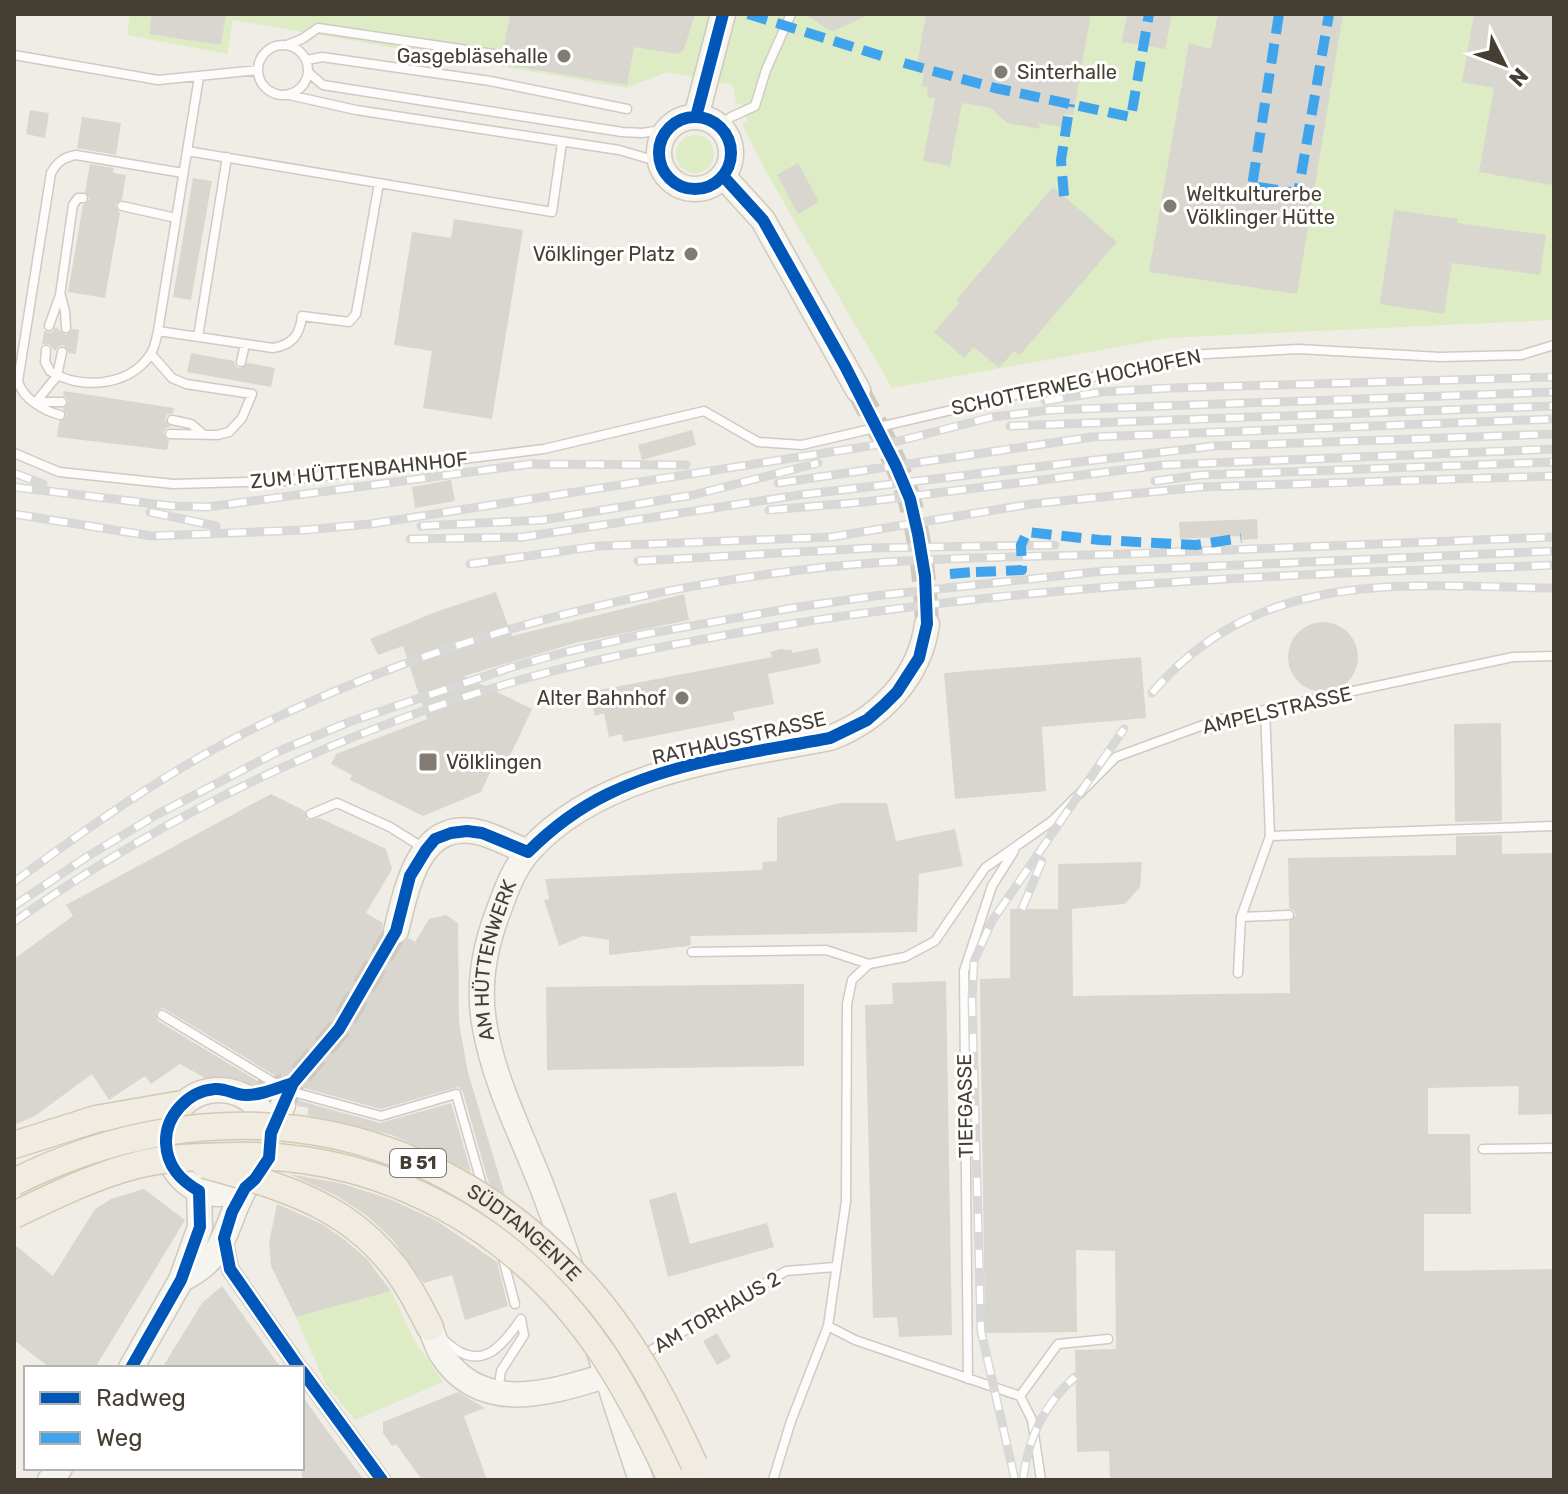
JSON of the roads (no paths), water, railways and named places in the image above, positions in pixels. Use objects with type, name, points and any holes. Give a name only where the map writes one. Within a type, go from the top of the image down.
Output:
[{"type":"main road","points":[[696,117],[723,14]]},
{"type":"main road","points":[[696,117],[719,126],[731,150],[723,176],[703,188],[687,188],[667,176],[660,162],[660,144],[669,129],[681,120],[696,117]]},
{"type":"main road","points":[[723,176],[763,220],[858,390]]},
{"type":"main road","name":"RATHAUSSTRASSE","points":[[528,852],[553,829],[609,793],[678,769],[830,738],[848,731],[867,720],[897,692],[919,658],[927,624]]},
{"type":"main road","points":[[396,931],[410,876],[435,839],[451,833],[482,833],[528,852]]},
{"type":"main road","name":"AM HÜTTENWERK","points":[[528,852],[513,873],[489,938],[480,990],[484,1022],[493,1068],[612,1372],[641,1480]]},
{"type":"main road","points":[[14,1145],[96,1119],[182,1104],[203,1092],[216,1089],[253,1094],[271,1133]]},
{"type":"main road","points":[[182,1104],[173,1116],[166,1136],[167,1155],[175,1163],[183,1180],[199,1191],[221,1194],[245,1188]]},
{"type":"main road","points":[[181,1280],[200,1271],[217,1254],[232,1212],[245,1188],[269,1158],[271,1133],[283,1105]]},
{"type":"main road","name":"SÜDTANGENTE","points":[[14,1182],[52,1163],[101,1146],[165,1130],[212,1126],[286,1127],[319,1132],[366,1143],[414,1161],[473,1191],[502,1210],[582,1281],[626,1340],[668,1408],[697,1472]]},
{"type":"main road","name":"SÜDTANGENTE","points":[[14,1213],[100,1177],[138,1165],[275,1155],[337,1165],[395,1183],[467,1221],[528,1268],[581,1324],[647,1428],[669,1477]]},
{"type":"main road","points":[[175,1163],[270,1183],[321,1204],[365,1233],[391,1261],[424,1316],[442,1355],[476,1386],[520,1396],[539,1394],[612,1372]]},
{"type":"main road","points":[[132,1366],[181,1280],[200,1227],[199,1191]]},
{"type":"street","points":[[224,1238],[230,1269],[298,1366]]},
{"type":"street","points":[[304,1374],[382,1480]]},
{"type":"lane","points":[[719,126],[755,106],[766,70],[791,14]]},
{"type":"lane","points":[[287,45],[318,28],[494,54]]},
{"type":"lane","points":[[289,95],[303,87],[309,73],[307,60],[296,47],[278,45],[263,54],[258,70],[262,85],[274,94],[356,110],[619,150],[660,162]]},
{"type":"lane","points":[[14,55],[158,80],[258,70]]},
{"type":"lane","points":[[307,60],[322,57],[490,81],[627,109]]},
{"type":"lane","points":[[309,73],[323,85],[622,132],[669,129]]},
{"type":"lane","points":[[46,350],[47,367],[57,376],[78,383],[106,381],[129,374],[151,354],[158,331],[199,77]]},
{"type":"lane","points":[[187,151],[552,212],[562,143]]},
{"type":"lane","points":[[60,415],[46,410],[23,393],[18,381],[51,173],[55,165],[62,159],[76,155],[183,173]]},
{"type":"lane","points":[[198,337],[227,157]]},
{"type":"lane","points":[[158,331],[273,348],[284,346],[296,336],[302,316],[344,323],[353,319],[379,183]]},
{"type":"lane","points":[[49,326],[60,295],[73,205],[78,198],[83,198]]},
{"type":"lane","points":[[122,206],[176,218]]},
{"type":"lane","points":[[60,295],[66,328]]},
{"type":"lane","points":[[241,362],[245,344]]},
{"type":"lane","name":"SCHOTTERWEG HOCHOFEN","points":[[704,411],[758,442],[802,445],[1187,355],[1299,349],[1440,357],[1521,355],[1554,345]]},
{"type":"lane","points":[[36,402],[57,376],[62,352]]},
{"type":"lane","points":[[151,354],[172,378],[186,384],[252,394],[235,427],[217,435],[170,434]]},
{"type":"lane","points":[[236,392],[237,381]]},
{"type":"lane","points":[[36,402],[62,402]]},
{"type":"lane","name":"ZUM HÜTTENBAHNHOF","points":[[14,453],[59,472],[173,484],[283,481],[544,449],[704,411]]},
{"type":"lane","points":[[172,420],[191,424],[202,433]]},
{"type":"lane","name":"AMPELSTRASSE","points":[[869,964],[905,957],[935,941],[985,868],[1052,821],[1116,757],[1217,720],[1513,657],[1554,656]]},
{"type":"lane","points":[[1238,973],[1241,917],[1270,836],[1265,710]]},
{"type":"lane","points":[[311,814],[337,803],[390,827],[426,850]]},
{"type":"lane","points":[[1270,836],[1554,826]]},
{"type":"lane","name":"TIEFGASSE","points":[[968,1379],[964,971],[992,886],[1018,845]]},
{"type":"lane","points":[[1241,917],[1289,915]]},
{"type":"lane","points":[[692,952],[826,950],[869,964],[852,980],[847,1004],[846,1201],[828,1326],[791,1421],[773,1480]]},
{"type":"lane","points":[[162,1015],[286,1090],[381,1116],[456,1094],[490,1214]]},
{"type":"lane","points":[[1483,1149],[1554,1148]]},
{"type":"lane","points":[[494,1229],[515,1304]]},
{"type":"lane","name":"AM TORHAUS 2","points":[[630,1362],[786,1271],[835,1267]]},
{"type":"lane","points":[[424,1316],[462,1354],[484,1356],[504,1343],[521,1319],[524,1335],[516,1352],[501,1371],[498,1392]]},
{"type":"lane","points":[[828,1326],[855,1340],[1020,1396],[1032,1420],[1041,1480]]},
{"type":"lane","points":[[1020,1396],[1058,1344],[1108,1339]]},
{"type":"tunnel","points":[[858,390],[893,459],[910,502],[922,562],[927,624]]},
{"type":"tunnel","points":[[283,1105],[293,1083],[339,1029],[396,931]]},
{"type":"tunnel","points":[[261,1092],[293,1083]]},
{"type":"railway","points":[[1045,401],[1101,392],[1171,388],[1554,377]]},
{"type":"railway","points":[[14,514],[152,536],[304,530],[370,524],[895,442],[992,417],[1050,410],[1554,392]]},
{"type":"railway","points":[[1010,426],[1554,406]]},
{"type":"railway","points":[[778,483],[1092,437],[1554,419]]},
{"type":"railway","points":[[410,539],[523,537],[799,495],[1214,446],[1554,434]]},
{"type":"railway","points":[[769,510],[863,502],[1163,465],[1554,449]]},
{"type":"railway","points":[[1155,481],[1201,475],[1554,462]]},
{"type":"railway","points":[[421,526],[542,520],[693,495],[818,463]]},
{"type":"railway","points":[[14,487],[172,506],[207,507],[530,464],[686,465]]},
{"type":"railway","points":[[14,473],[43,484]]},
{"type":"railway","points":[[470,564],[599,546],[831,537],[1031,504],[1201,487],[1554,476]]},
{"type":"railway","points":[[150,512],[216,526]]},
{"type":"railway","points":[[14,882],[168,776],[267,722],[400,665],[540,621],[611,603],[754,576],[863,564],[1554,537]]},
{"type":"railway","points":[[638,561],[871,548],[1055,545]]},
{"type":"railway","points":[[14,906],[158,814],[277,752],[349,722],[566,652],[640,635],[792,608],[1104,571],[1554,551]]},
{"type":"railway","points":[[14,922],[131,846],[192,812],[317,752],[447,703],[592,661],[795,623],[1002,596],[1210,580],[1554,565]]},
{"type":"railway","points":[[1152,693],[1194,652],[1240,623],[1288,603],[1338,592],[1390,587],[1554,588]]},
{"type":"railway","points":[[1015,1480],[981,1331],[972,1000],[974,961],[992,921],[1124,729]]},
{"type":"railway","points":[[1022,909],[1042,861]]},
{"type":"railway","points":[[1023,1480],[1039,1424],[1054,1399],[1075,1377]]},
{"type":"place","name":"Gasgebläsehalle","points":[[564,56]]},
{"type":"place","name":"Sinterhalle","points":[[1001,72]]},
{"type":"place","name":"Weltkulturerbe Völklinger Hütte","points":[[1170,206]]},
{"type":"place","name":"Völklinger Platz","points":[[691,254]]},
{"type":"place","name":"Alter Bahnhof","points":[[682,698]]},
{"type":"place","name":"Völklingen","points":[[428,762]]}]
